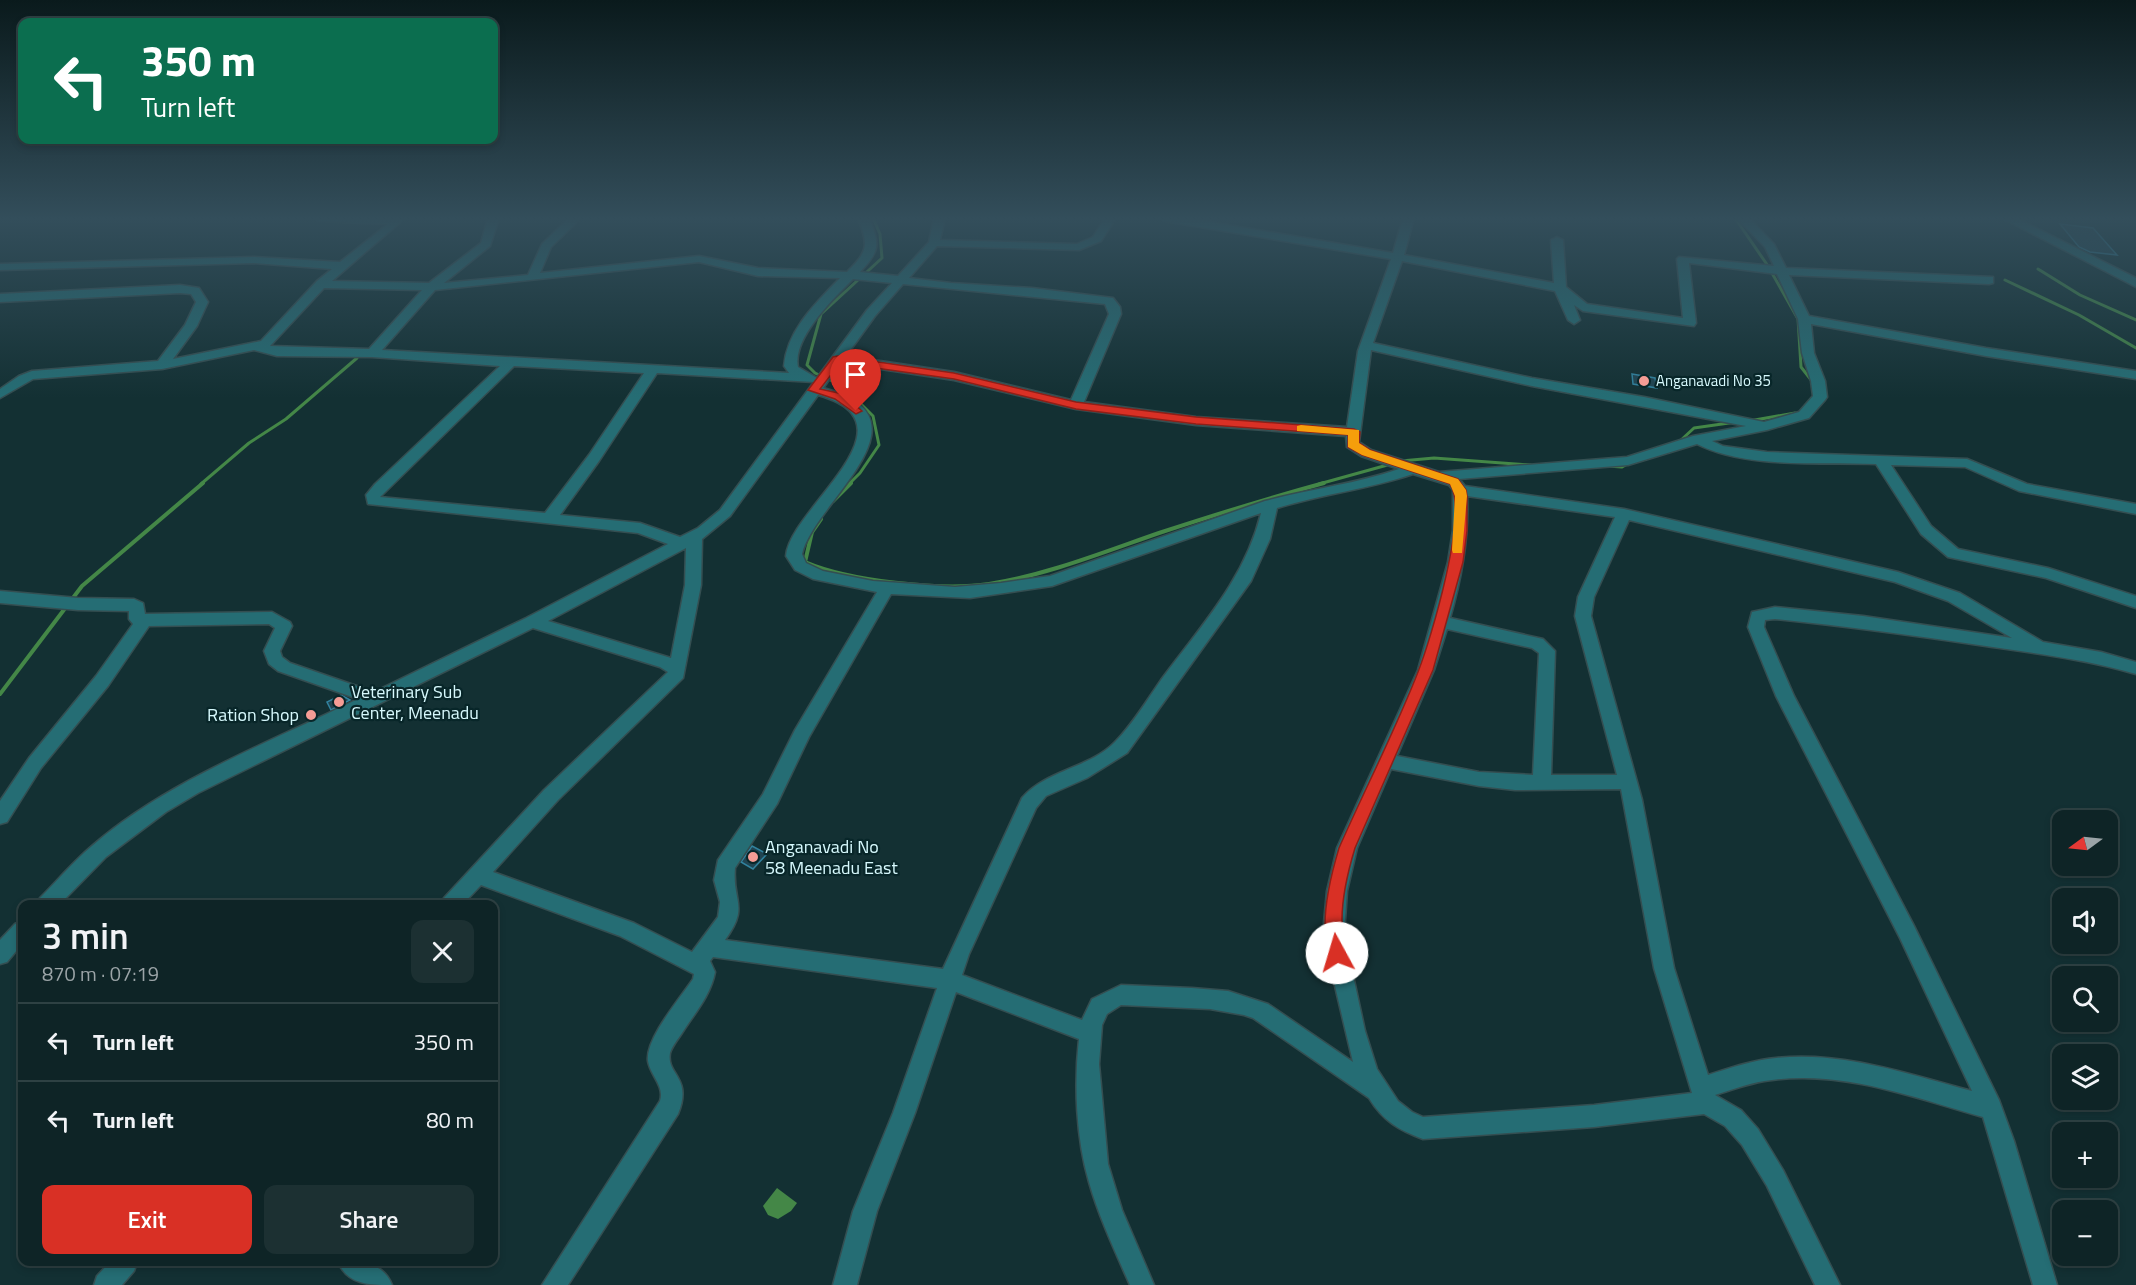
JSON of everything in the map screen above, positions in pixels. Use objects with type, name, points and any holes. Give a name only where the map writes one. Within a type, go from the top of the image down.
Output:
[{"type":"street","points":[[0,393],[8,390],[22,378],[32,375],[162,365],[257,346],[271,340],[328,278]]},
{"type":"street","points":[[372,353],[432,287],[443,278]]},
{"type":"street","points":[[321,284],[432,287],[523,278]]},
{"type":"street","points":[[849,278],[811,315],[791,355],[790,366],[793,370],[818,381],[856,411],[864,421],[866,438],[855,462],[806,526],[794,551],[795,562],[803,570],[854,585],[968,592],[1052,581],[1270,504],[1378,481],[1410,468]]},
{"type":"street","points":[[885,278],[961,288],[1032,292],[1110,302],[1115,314],[1076,405]]},
{"type":"street","points":[[1390,278],[1366,345],[1353,445],[1366,453],[1454,482],[1460,490],[1461,531],[1441,622],[1426,670],[1347,848],[1338,877],[1334,920],[1337,953],[1360,1055],[1379,1093],[1397,1116],[1414,1127],[1423,1128],[1594,1116],[1704,1095],[1751,1073],[1785,1068],[1831,1069],[1895,1081],[1991,1108]]},
{"type":"street","points":[[1508,278],[1560,288],[1583,306],[1690,323],[1685,278]]},
{"type":"street","points":[[1559,278],[1560,288],[1570,306],[1574,320]]},
{"type":"street","points":[[1440,476],[1628,460],[1698,439],[1767,426],[1804,415],[1820,396],[1818,381],[1808,353],[1804,319],[1786,278]]},
{"type":"street","points":[[1942,278],[1989,280]]},
{"type":"street","points":[[50,900],[99,850],[159,807],[192,788],[532,622],[689,541],[725,513],[818,381],[871,313],[901,280]]},
{"type":"street","points":[[0,298],[180,289],[195,291],[202,302],[198,315],[162,365]]},
{"type":"street","points":[[1804,319],[1975,350],[2136,375]]},
{"type":"street","points":[[1366,345],[1532,382],[1644,400],[1767,426]]},
{"type":"street","points":[[257,346],[284,352],[372,353],[745,373],[818,381]]},
{"type":"street","points":[[837,359],[954,376],[1076,405],[1196,421],[1354,432]]},
{"type":"street","points":[[511,362],[372,498],[377,502],[393,505],[640,528],[689,541]]},
{"type":"street","points":[[549,519],[594,458],[652,369]]},
{"type":"street","points":[[1698,439],[1711,447],[1767,456],[1966,463],[1984,468],[2024,488],[2136,510]]},
{"type":"street","points":[[1881,461],[1926,530],[1953,553],[2048,573],[2136,602]]},
{"type":"street","points":[[1460,490],[1543,500],[1624,514],[1923,584],[1954,597],[2042,648]]},
{"type":"street","points":[[844,1285],[865,1211],[904,1113],[959,954],[1032,797],[1039,790],[1081,773],[1121,747],[1245,577],[1262,539],[1270,504]]},
{"type":"street","points":[[1624,514],[1586,597],[1583,616],[1628,782],[1664,968],[1704,1095],[1733,1118],[1750,1137],[1775,1178],[1828,1285]]},
{"type":"street","points":[[455,900],[551,795],[674,678],[693,585],[689,541]]},
{"type":"street","points":[[554,1285],[670,1106],[673,1099],[673,1086],[659,1068],[657,1057],[661,1046],[705,975],[702,955],[728,920],[730,902],[724,880],[725,866],[770,799],[801,735],[887,588]]},
{"type":"street","points":[[0,597],[78,604],[134,605],[137,607],[137,619],[144,620],[272,618],[284,626],[272,651],[274,660],[279,664],[376,699]]},
{"type":"street","points":[[2045,1285],[1991,1108],[1907,932],[1785,696],[1756,627],[1756,620],[1758,616],[1767,614],[1786,614],[1863,622],[2042,648],[2101,658],[2136,668]]},
{"type":"street","points":[[0,816],[36,762],[102,681],[144,620]]},
{"type":"street","points":[[532,622],[666,663],[677,671]]},
{"type":"street","points":[[1441,622],[1537,643],[1547,651],[1542,783]]},
{"type":"street","points":[[1387,761],[1479,779],[1542,783],[1628,782]]},
{"type":"street","points":[[478,875],[702,955],[950,980],[1090,1033]]},
{"type":"street","points":[[0,933],[18,931]]},
{"type":"street","points":[[0,955],[18,935]]},
{"type":"street","points":[[1142,1285],[1113,1215],[1096,1164],[1087,1059],[1096,1010],[1107,1001],[1121,995],[1224,1000],[1243,1004],[1260,1011],[1379,1093]]},
{"type":"street","points":[[106,1285],[122,1266]]},
{"type":"street","points":[[355,1266],[380,1285]]},
{"type":"shaded area","points":[[777,1188],[797,1203],[791,1211],[778,1219],[768,1215],[763,1206]]},
{"type":"building","name":"Anganavadi No 35","points":[[1632,374],[1655,378],[1657,388],[1633,384]]},
{"type":"building","name":"Veterinary Sub Center, Meenadu","points":[[341,695],[350,700],[331,710],[327,702]]},
{"type":"building","name":"Anganavadi No 58 Meenadu East","points":[[752,846],[767,854],[753,869],[741,862]]},
{"type":"waterway","points":[[849,484],[860,473],[879,445],[873,416],[843,386],[815,373],[807,365],[821,314],[860,278]]},
{"type":"waterway","points":[[1775,278],[1798,319],[1801,367],[1812,381]]},
{"type":"waterway","points":[[2052,278],[2080,295],[2136,320]]},
{"type":"waterway","points":[[2005,280],[2079,315],[2136,348]]},
{"type":"waterway","points":[[201,484],[249,443],[286,419],[357,358]]},
{"type":"waterway","points":[[1749,421],[1795,413]]},
{"type":"waterway","points":[[1680,441],[1694,428],[1736,422]]},
{"type":"waterway","points":[[1401,461],[1434,458],[1531,465]]},
{"type":"waterway","points":[[1607,466],[1622,467],[1629,463]]},
{"type":"waterway","points":[[1319,484],[1391,464]]},
{"type":"waterway","points":[[0,694],[82,586],[203,483]]},
{"type":"waterway","points":[[833,501],[851,483]]},
{"type":"waterway","points":[[821,519],[812,532],[805,562],[824,569],[895,583],[969,586],[1011,580],[1054,569],[1159,533],[1324,483]]},
{"type":"slow traffic","points":[[1301,428],[1354,432],[1353,445],[1366,453],[1454,482],[1461,496],[1461,531],[1458,550]]},
{"type":"place","name":"Anganavadi No 35","points":[[1644,381]]},
{"type":"place","name":"Veterinary Sub Center, Meenadu","points":[[339,702]]},
{"type":"place","name":"Ration Shop","points":[[311,715]]},
{"type":"place","name":"Anganavadi No 58 Meenadu East","points":[[753,857]]},
{"type":"route","points":[[856,411],[839,397],[813,390],[837,359],[954,376],[1076,405],[1196,421],[1354,432],[1353,445],[1366,453],[1449,479],[1458,486],[1461,496],[1461,531],[1456,562],[1426,670],[1347,848],[1338,877],[1334,920],[1337,953]]}]
